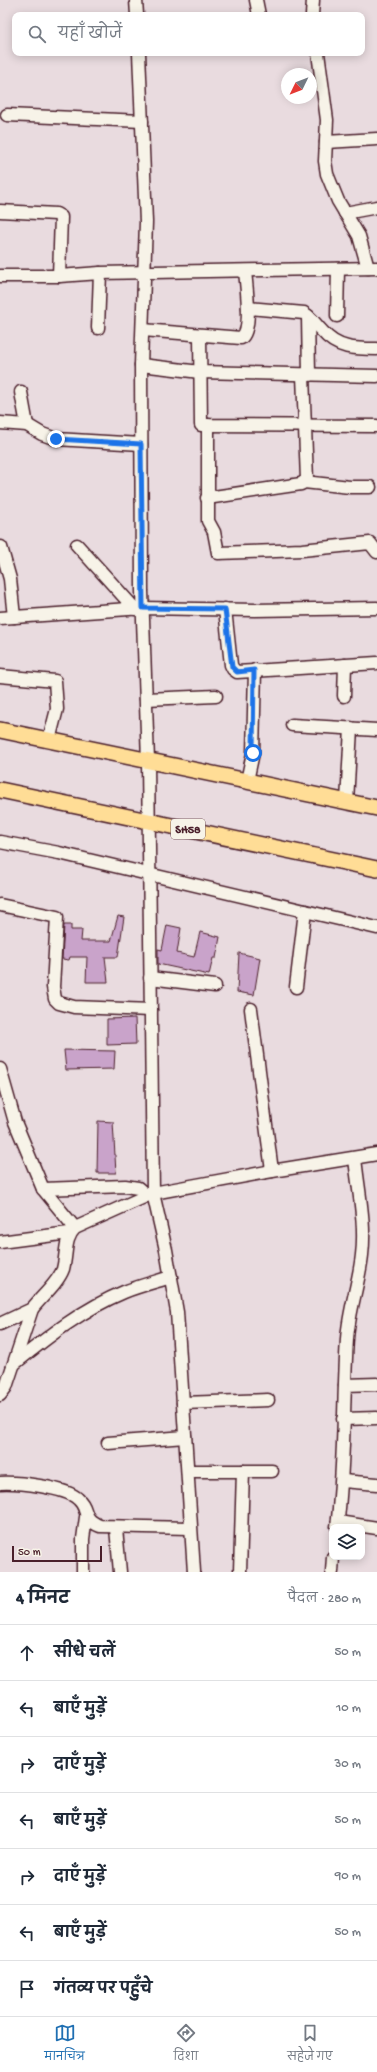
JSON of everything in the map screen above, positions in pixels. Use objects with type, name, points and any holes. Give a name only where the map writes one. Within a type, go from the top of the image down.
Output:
[{"type":"main road","points":[[0,730],[377,808]]},
{"type":"main road","name":"SH58","points":[[0,790],[377,869]]},
{"type":"street","points":[[136,0],[137,12]]},
{"type":"street","points":[[256,0],[258,12]]},
{"type":"street","points":[[312,12],[313,0]]},
{"type":"street","points":[[139,56],[146,222],[141,365],[139,609],[146,699],[148,761],[148,874],[151,1010],[150,1194],[177,1312],[194,1572]]},
{"type":"street","points":[[0,276],[59,276],[100,273],[372,268],[359,236],[331,186],[326,174],[327,108],[318,56]]},
{"type":"street","points":[[7,115],[142,121]]},
{"type":"street","points":[[326,142],[377,139]]},
{"type":"street","points":[[345,212],[377,207]]},
{"type":"street","points":[[0,211],[53,214],[61,217],[59,276]]},
{"type":"street","points":[[337,316],[338,269]]},
{"type":"street","points":[[143,330],[237,339],[243,337],[246,331],[248,308],[245,271]]},
{"type":"street","points":[[98,328],[100,273]]},
{"type":"street","points":[[248,308],[296,311],[308,316],[329,338],[341,346],[350,348],[377,349]]},
{"type":"street","points":[[304,482],[308,478],[306,375],[308,316]]},
{"type":"street","points":[[200,335],[201,425],[377,426]]},
{"type":"street","points":[[141,365],[200,372],[377,376]]},
{"type":"street","points":[[21,392],[27,425]]},
{"type":"street","points":[[0,423],[27,425],[42,434],[56,439],[141,444]]},
{"type":"street","points":[[208,425],[208,521],[214,532],[216,550],[219,554],[302,550],[370,543],[377,552]]},
{"type":"street","points":[[208,498],[304,482],[350,488],[370,487]]},
{"type":"street","points":[[76,545],[139,609]]},
{"type":"street","points":[[0,547],[10,579],[14,617]]},
{"type":"street","points":[[0,618],[139,609],[377,608]]},
{"type":"street","points":[[225,609],[232,667],[237,672],[377,663]]},
{"type":"street","points":[[344,696],[345,665]]},
{"type":"street","points":[[247,781],[253,753],[254,670]]},
{"type":"street","points":[[0,676],[55,682],[58,709],[49,740]]},
{"type":"street","points":[[146,699],[216,696]]},
{"type":"street","points":[[292,724],[377,730]]},
{"type":"street","points":[[346,802],[350,728]]},
{"type":"street","points":[[0,842],[59,853],[377,928]]},
{"type":"street","points":[[0,905],[57,917],[53,987],[55,999],[59,1003],[74,1007],[151,1010]]},
{"type":"street","points":[[296,987],[305,911]]},
{"type":"street","points":[[150,978],[215,986]]},
{"type":"street","points":[[251,1009],[272,1171]]},
{"type":"street","points":[[0,1069],[15,1122],[43,1189],[72,1231],[62,1270],[57,1280],[39,1299],[32,1310],[6,1387],[0,1395]]},
{"type":"street","points":[[0,1242],[72,1231],[150,1194],[272,1171],[377,1154]]},
{"type":"street","points":[[338,1524],[343,1481],[343,1419],[348,1328],[362,1255],[362,1227],[354,1158]]},
{"type":"street","points":[[43,1189],[125,1186],[138,1188],[150,1194]]},
{"type":"street","points":[[14,1364],[56,1331],[107,1300],[125,1292],[170,1277]]},
{"type":"street","points":[[0,1324],[32,1310]]},
{"type":"street","points":[[345,1385],[377,1384]]},
{"type":"street","points":[[183,1403],[268,1400]]},
{"type":"street","points":[[343,1419],[377,1418]]},
{"type":"street","points":[[108,1443],[185,1437]]},
{"type":"street","points":[[188,1471],[272,1471]]},
{"type":"street","points":[[240,1572],[243,1471]]},
{"type":"street","points":[[343,1481],[377,1484]]},
{"type":"street","points":[[0,1483],[28,1483],[71,1494],[82,1502],[86,1517],[83,1539],[83,1572]]},
{"type":"street","points":[[86,1517],[91,1522],[100,1526],[116,1528],[190,1528]]},
{"type":"street","points":[[365,1527],[377,1528]]},
{"type":"street","points":[[116,1528],[120,1572]]},
{"type":"street","points":[[332,1572],[333,1560]]},
{"type":"building","points":[[118,916],[124,917],[118,957],[105,957],[108,982],[86,982],[87,957],[70,957],[69,960],[62,959],[64,925],[71,925],[71,930],[82,930],[81,941],[111,941]]},
{"type":"building","points":[[167,925],[181,928],[177,953],[194,957],[200,932],[220,937],[216,958],[213,958],[209,975],[158,964],[158,949],[162,950]]},
{"type":"building","points":[[239,953],[260,958],[254,995],[237,992]]},
{"type":"building","points":[[135,1018],[136,1044],[107,1045],[107,1019]]},
{"type":"building","points":[[64,1050],[115,1051],[114,1069],[66,1070]]},
{"type":"building","points":[[98,1121],[113,1122],[116,1173],[97,1173]]},
{"type":"route","points":[[56,439],[141,444],[143,608],[225,609],[232,667],[234,671],[237,672],[254,670],[253,753]]}]
